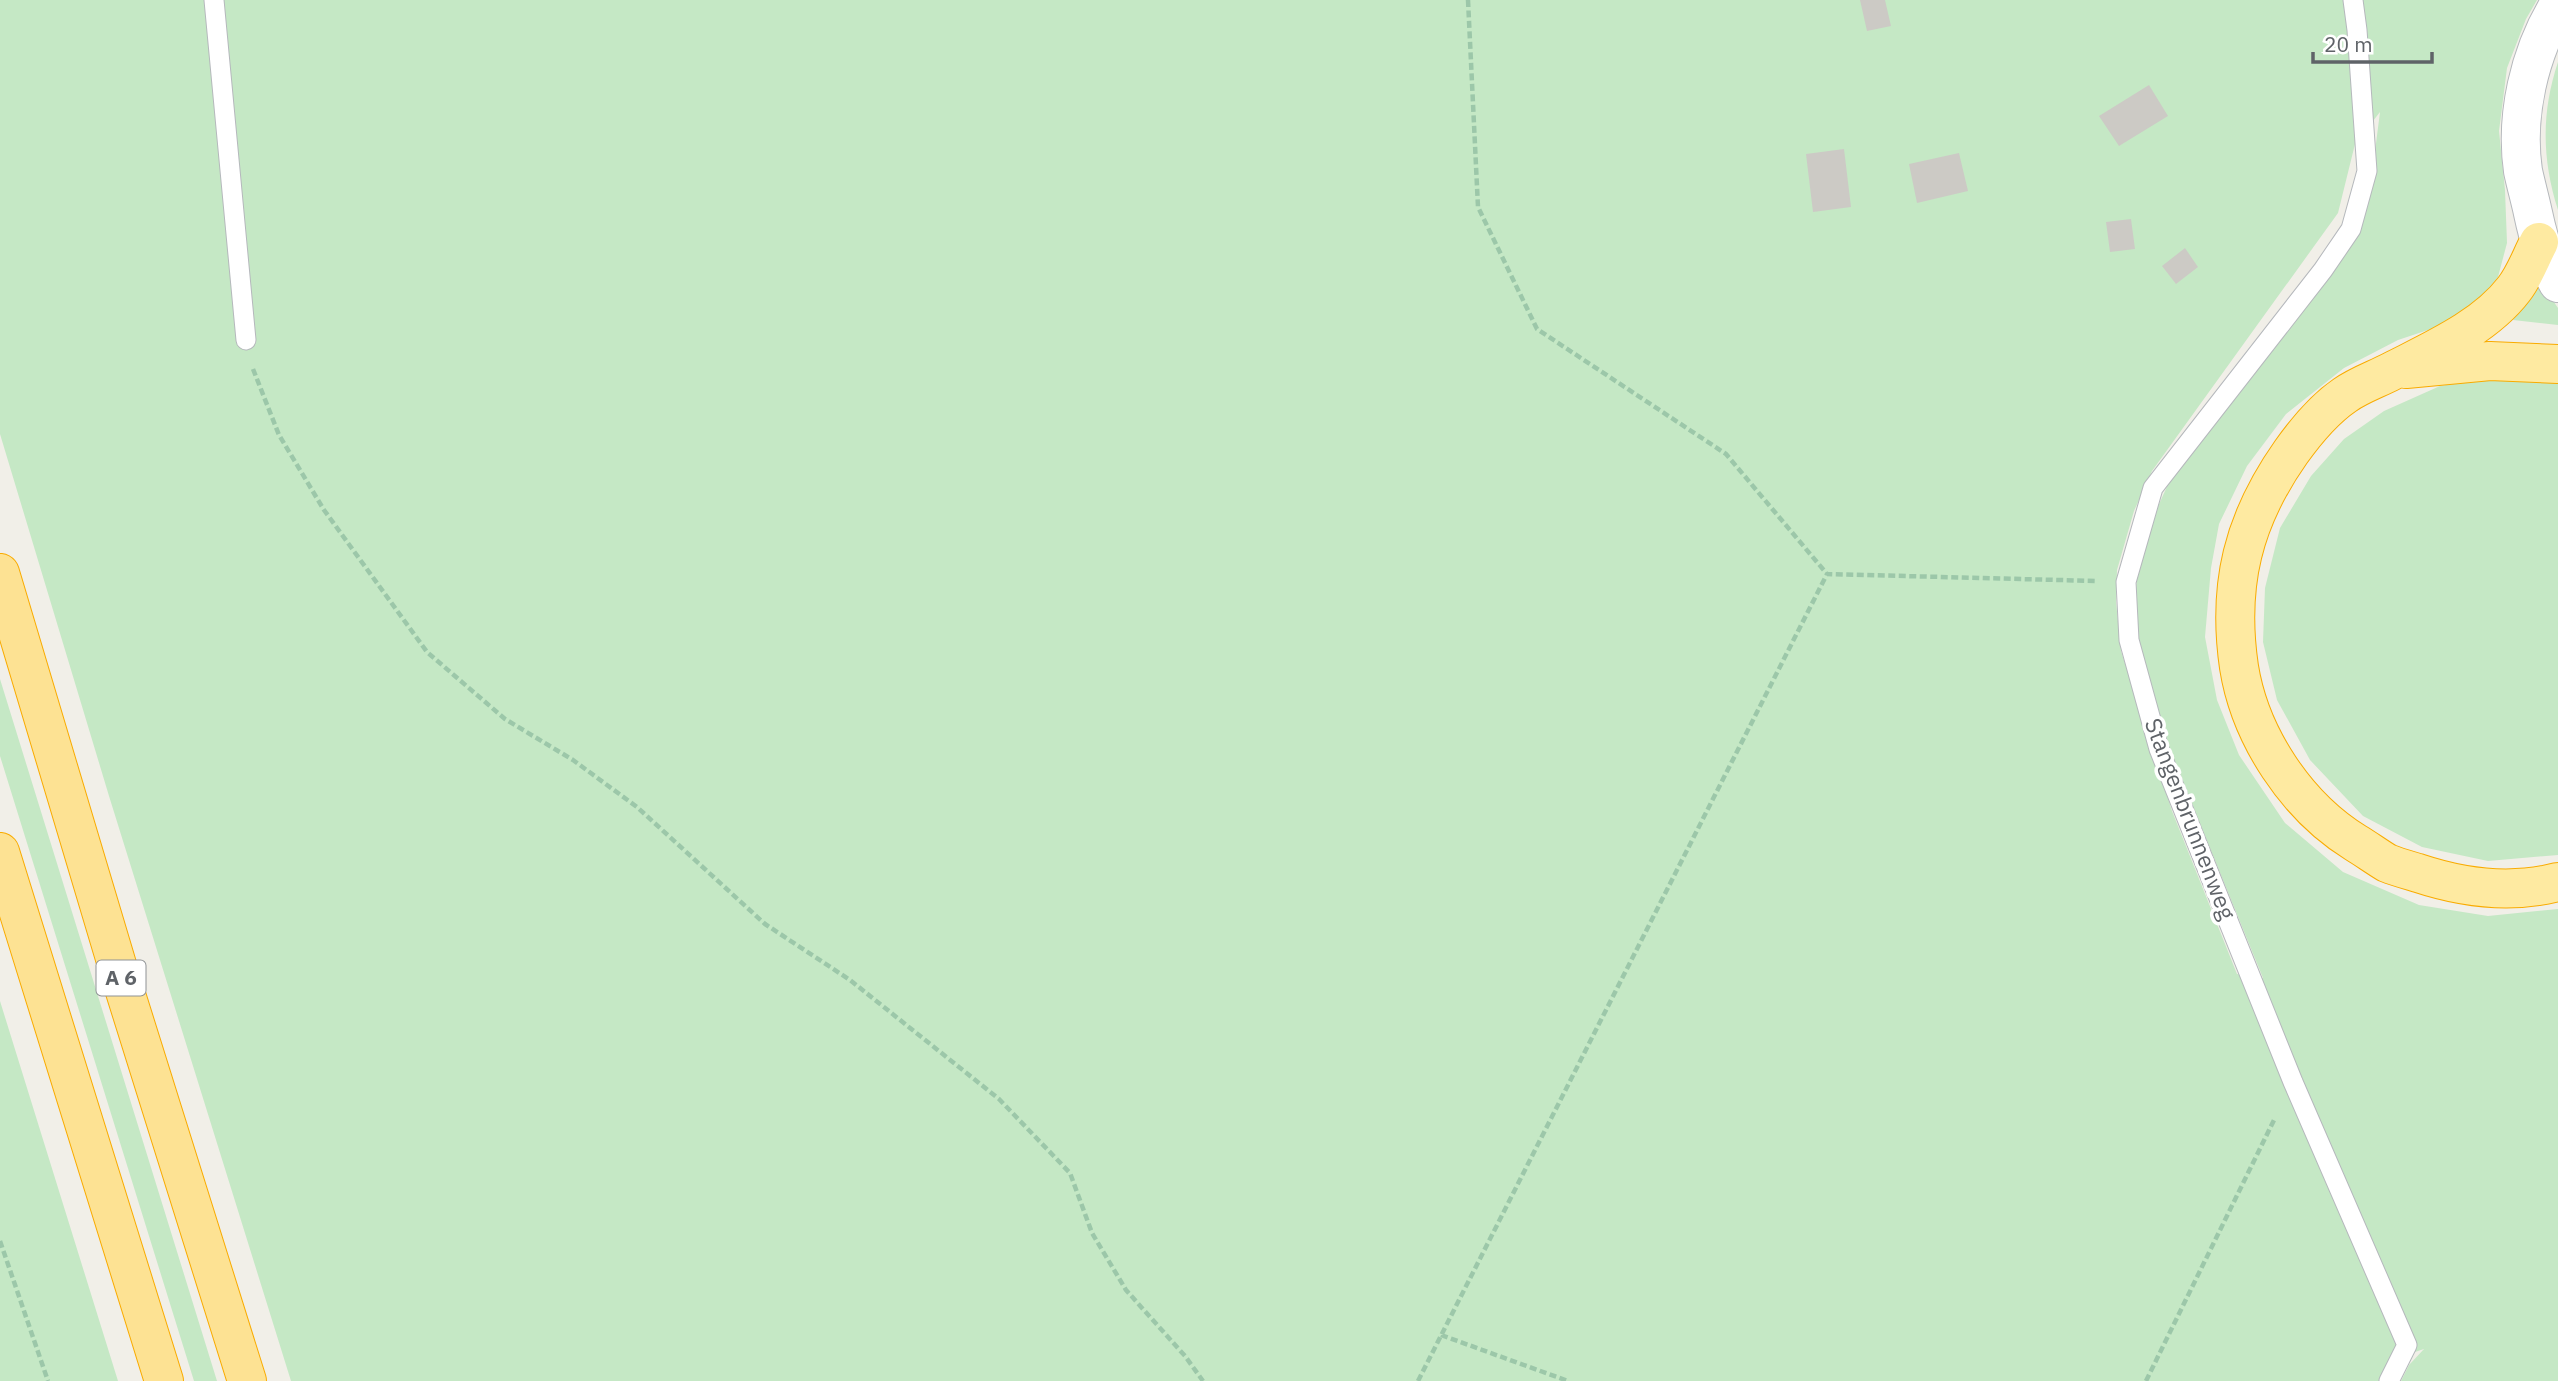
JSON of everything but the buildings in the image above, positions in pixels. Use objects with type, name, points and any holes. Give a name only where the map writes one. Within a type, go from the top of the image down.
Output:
[{"type":"highway","points":[[2539,242],[2522,278],[2497,308],[2461,333],[2346,395],[2309,427],[2260,499],[2246,540],[2236,587],[2234,633],[2251,715],[2281,771],[2309,804],[2351,840],[2389,864],[2445,882],[2495,889],[2543,886],[2558,882]]},
{"type":"highway","points":[[2394,370],[2490,362],[2558,364]]},
{"type":"highway","name":"A 6","points":[[0,573],[123,985],[247,1381]]},
{"type":"highway","points":[[0,852],[164,1381]]},
{"type":"street","points":[[2558,6],[2536,51],[2526,93],[2521,132],[2523,170],[2539,242],[2558,283]]},
{"type":"lane","points":[[214,0],[246,340]]},
{"type":"lane","name":"Stangenbrunnenweg","points":[[2353,0],[2367,171],[2351,229],[2323,270],[2153,488],[2126,582],[2129,640],[2158,749],[2293,1082],[2407,1345],[2389,1381]]},
{"type":"path","points":[[1468,0],[1478,207],[1537,329],[1726,454],[1827,574],[2126,582]]},
{"type":"path","points":[[246,340],[256,382],[279,435],[324,510],[427,652],[505,719],[573,760],[638,807],[765,925],[850,981],[999,1099],[1070,1173],[1092,1233],[1126,1290],[1185,1356],[1203,1381]]},
{"type":"path","points":[[1418,1381],[1827,574]]},
{"type":"path","points":[[2146,1381],[2293,1082]]},
{"type":"path","points":[[0,1241],[48,1381]]},
{"type":"path","points":[[1441,1335],[1568,1381]]},
{"type":"green space","points":[[0,0],[2537,0],[2526,19],[2507,68],[2499,131],[2507,243],[2498,277],[2475,305],[2446,324],[2398,340],[2344,368],[2286,414],[2247,466],[2219,524],[2211,568],[2205,637],[2217,700],[2239,755],[2285,823],[2343,872],[2419,905],[2488,916],[2558,909],[2558,1381],[2401,1381],[2409,1365],[2424,1349],[2394,1359],[2383,1381],[291,1381],[109,796],[0,434]],"holes":[[[2380,112],[2368,206],[2353,238],[2175,469],[2150,524],[2137,577],[2134,616],[2154,711],[2263,978],[2237,974],[2172,811],[2121,651],[2116,602],[2117,570],[2134,511],[2152,471],[2338,213],[2355,144]]]},
{"type":"green space","points":[[2558,62],[2558,210],[2546,154],[2546,118]]},
{"type":"green space","points":[[2537,277],[2558,308],[2558,325],[2513,320],[2529,299]]},
{"type":"green space","points":[[2490,378],[2558,382],[2558,855],[2488,861],[2422,847],[2363,816],[2310,760],[2277,700],[2263,642],[2265,588],[2280,528],[2311,476],[2344,439],[2384,411],[2440,386]]},
{"type":"green space","points":[[0,679],[217,1381],[194,1381],[0,756]]},
{"type":"green space","points":[[0,1001],[118,1381],[0,1381]]}]
